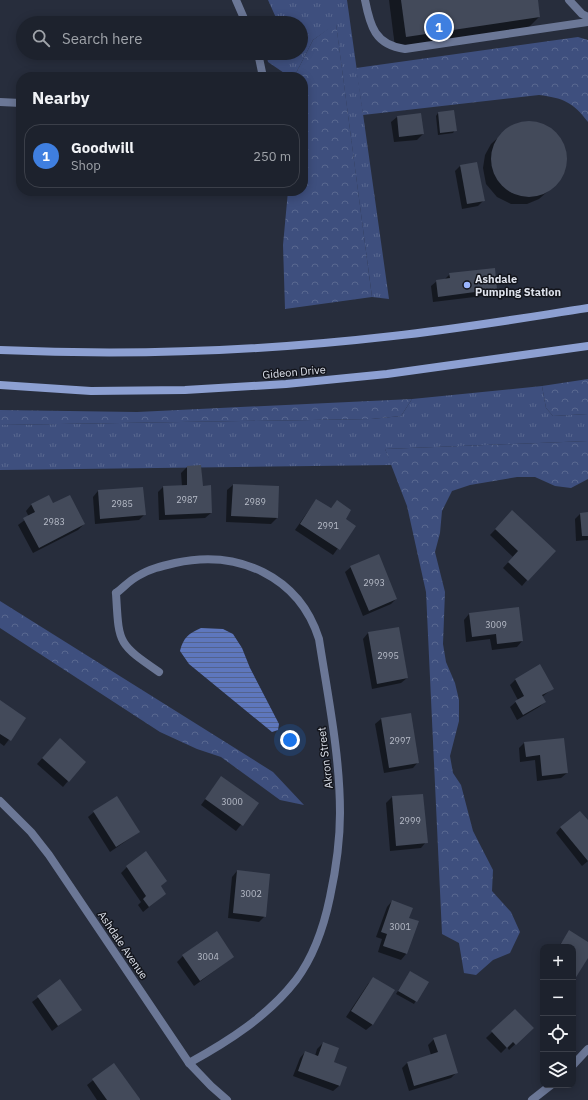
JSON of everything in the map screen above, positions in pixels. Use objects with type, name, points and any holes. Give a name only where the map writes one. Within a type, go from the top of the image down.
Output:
[{"type":"main road","points":[[0,350],[177,352],[279,347],[415,334],[514,321],[588,308]]},
{"type":"main road","name":"Gideon Drive","points":[[0,385],[91,391],[185,390],[286,384],[387,374],[588,346]]},
{"type":"street","points":[[236,0],[243,16]]},
{"type":"street","points":[[366,0],[369,18],[375,34],[387,44],[405,49],[588,22]]},
{"type":"street","points":[[569,0],[582,14],[588,17]]},
{"type":"street","points":[[259,60],[262,72]]},
{"type":"street","points":[[0,102],[16,104]]},
{"type":"street","name":"Akron Street","points":[[159,672],[131,652],[120,639],[116,593],[137,576],[158,567],[187,561],[214,559],[233,561],[251,566],[280,582],[302,604],[310,616],[319,639],[338,764],[340,795],[337,852],[327,910],[318,941],[310,958],[296,980],[280,998],[235,1036],[189,1062]]},
{"type":"street","name":"Ashdale Avenue","points":[[2,806],[31,832],[49,855],[189,1062],[211,1086],[227,1100]]},
{"type":"street","points":[[576,1063],[588,1049]]},
{"type":"street","points":[[532,1100],[547,1088]]},
{"type":"green space","points":[[268,0],[347,0],[389,299],[372,297],[336,24],[313,40],[308,50],[308,16],[275,16]]},
{"type":"green space","points":[[336,23],[372,297],[285,309],[283,245],[288,196],[308,196],[308,72],[297,72],[303,60],[308,60],[308,50],[313,40]]},
{"type":"green space","points":[[578,37],[588,40],[588,122],[583,115],[567,102],[539,95],[363,115],[356,68]]},
{"type":"green space","points":[[268,60],[303,60],[297,72],[283,72],[268,62]]},
{"type":"green space","points":[[588,379],[588,414],[553,416],[546,408],[542,386]]},
{"type":"green space","points":[[542,386],[546,408],[553,416],[588,414],[588,441],[385,449],[392,465],[0,470],[0,425],[371,419],[401,416],[412,399]]},
{"type":"green space","points":[[412,399],[401,416],[371,419],[0,425],[0,410],[137,412]]},
{"type":"green space","points":[[588,441],[588,479],[571,488],[555,486],[535,477],[517,477],[470,485],[452,491],[442,511],[440,533],[435,552],[445,592],[443,644],[446,662],[455,683],[459,700],[459,721],[450,756],[453,773],[461,785],[473,831],[493,870],[492,891],[511,912],[520,932],[510,953],[493,960],[476,975],[464,973],[459,943],[442,934],[426,592],[407,506],[385,449]]},
{"type":"green space","points":[[0,601],[273,772],[304,805],[280,800],[221,757],[197,749],[160,732],[0,628]]},
{"type":"shaded area","points":[[201,628],[223,629],[233,634],[242,648],[250,668],[279,724],[278,730],[272,732],[189,664],[180,651],[181,646],[187,636]]},
{"type":"building","points":[[401,0],[538,0],[540,17],[406,37]]},
{"type":"building","points":[[454,110],[457,131],[440,133],[438,112]]},
{"type":"building","points":[[421,113],[424,134],[399,137],[397,116]]},
{"type":"building","points":[[529,121],[543,124],[556,132],[564,145],[567,159],[564,173],[556,186],[543,194],[529,197],[515,194],[502,186],[494,173],[491,159],[494,145],[502,132],[515,124]]},
{"type":"building","points":[[477,162],[485,201],[467,204],[460,165]]},
{"type":"building","name":"Ashdale Pumping Station","points":[[495,268],[497,289],[438,297],[436,280],[450,278],[449,273]]},
{"type":"building","points":[[201,465],[203,486],[211,485],[212,513],[165,515],[163,486],[187,485],[187,466]]},
{"type":"building","points":[[233,484],[279,486],[278,518],[231,516]]},
{"type":"building","points":[[143,487],[146,515],[100,519],[98,490]]},
{"type":"building","points":[[49,495],[53,503],[70,495],[85,524],[39,548],[23,518],[35,512],[31,504]]},
{"type":"building","points":[[316,499],[331,508],[337,500],[351,510],[346,519],[356,526],[340,550],[300,524]]},
{"type":"building","points":[[512,510],[556,551],[528,581],[508,562],[518,551],[495,529]]},
{"type":"building","points":[[588,512],[588,536],[582,536],[580,513]]},
{"type":"building","points":[[379,554],[397,599],[369,611],[350,566]]},
{"type":"building","points":[[519,607],[523,641],[497,644],[496,634],[472,637],[469,613]]},
{"type":"building","points":[[399,627],[408,678],[377,684],[368,632]]},
{"type":"building","points":[[540,664],[554,689],[542,695],[546,702],[523,715],[515,701],[524,696],[515,679]]},
{"type":"building","points":[[0,700],[26,718],[11,741],[0,734]]},
{"type":"building","points":[[411,713],[419,763],[389,768],[381,718]]},
{"type":"building","points":[[60,738],[86,762],[69,782],[42,758]]},
{"type":"building","points":[[564,738],[568,773],[542,776],[540,755],[526,757],[524,742]]},
{"type":"building","points":[[221,776],[259,803],[243,826],[205,799]]},
{"type":"building","points":[[423,794],[428,843],[396,846],[392,796]]},
{"type":"building","points":[[117,796],[140,832],[116,847],[93,811]]},
{"type":"building","points":[[580,811],[588,820],[588,861],[560,827]]},
{"type":"building","points":[[146,851],[167,881],[161,886],[166,894],[149,907],[143,899],[146,896],[126,866]]},
{"type":"building","points":[[237,870],[270,874],[266,917],[233,913]]},
{"type":"building","points":[[392,900],[413,908],[409,918],[419,921],[407,954],[383,946],[387,934],[381,932]]},
{"type":"building","points":[[569,930],[588,942],[588,958],[576,977],[576,944],[561,944]]},
{"type":"building","points":[[217,931],[234,957],[200,981],[182,955]]},
{"type":"building","points":[[410,971],[429,982],[417,1002],[398,991]]},
{"type":"building","points":[[373,977],[395,990],[373,1025],[351,1011]]},
{"type":"building","points":[[60,979],[82,1010],[58,1026],[37,996]]},
{"type":"building","points":[[515,1009],[534,1028],[516,1045],[513,1042],[507,1048],[491,1031]]},
{"type":"building","points":[[446,1034],[458,1073],[414,1086],[407,1062],[438,1052],[433,1038]]},
{"type":"building","points":[[323,1042],[339,1048],[334,1062],[347,1067],[340,1086],[298,1071],[305,1051],[318,1056]]},
{"type":"building","points":[[114,1063],[140,1100],[107,1100],[92,1079]]},
{"type":"place","name":"Goodwill","points":[[439,27]]},
{"type":"place","name":"Ashdale Pumping Station","points":[[467,285]]}]
